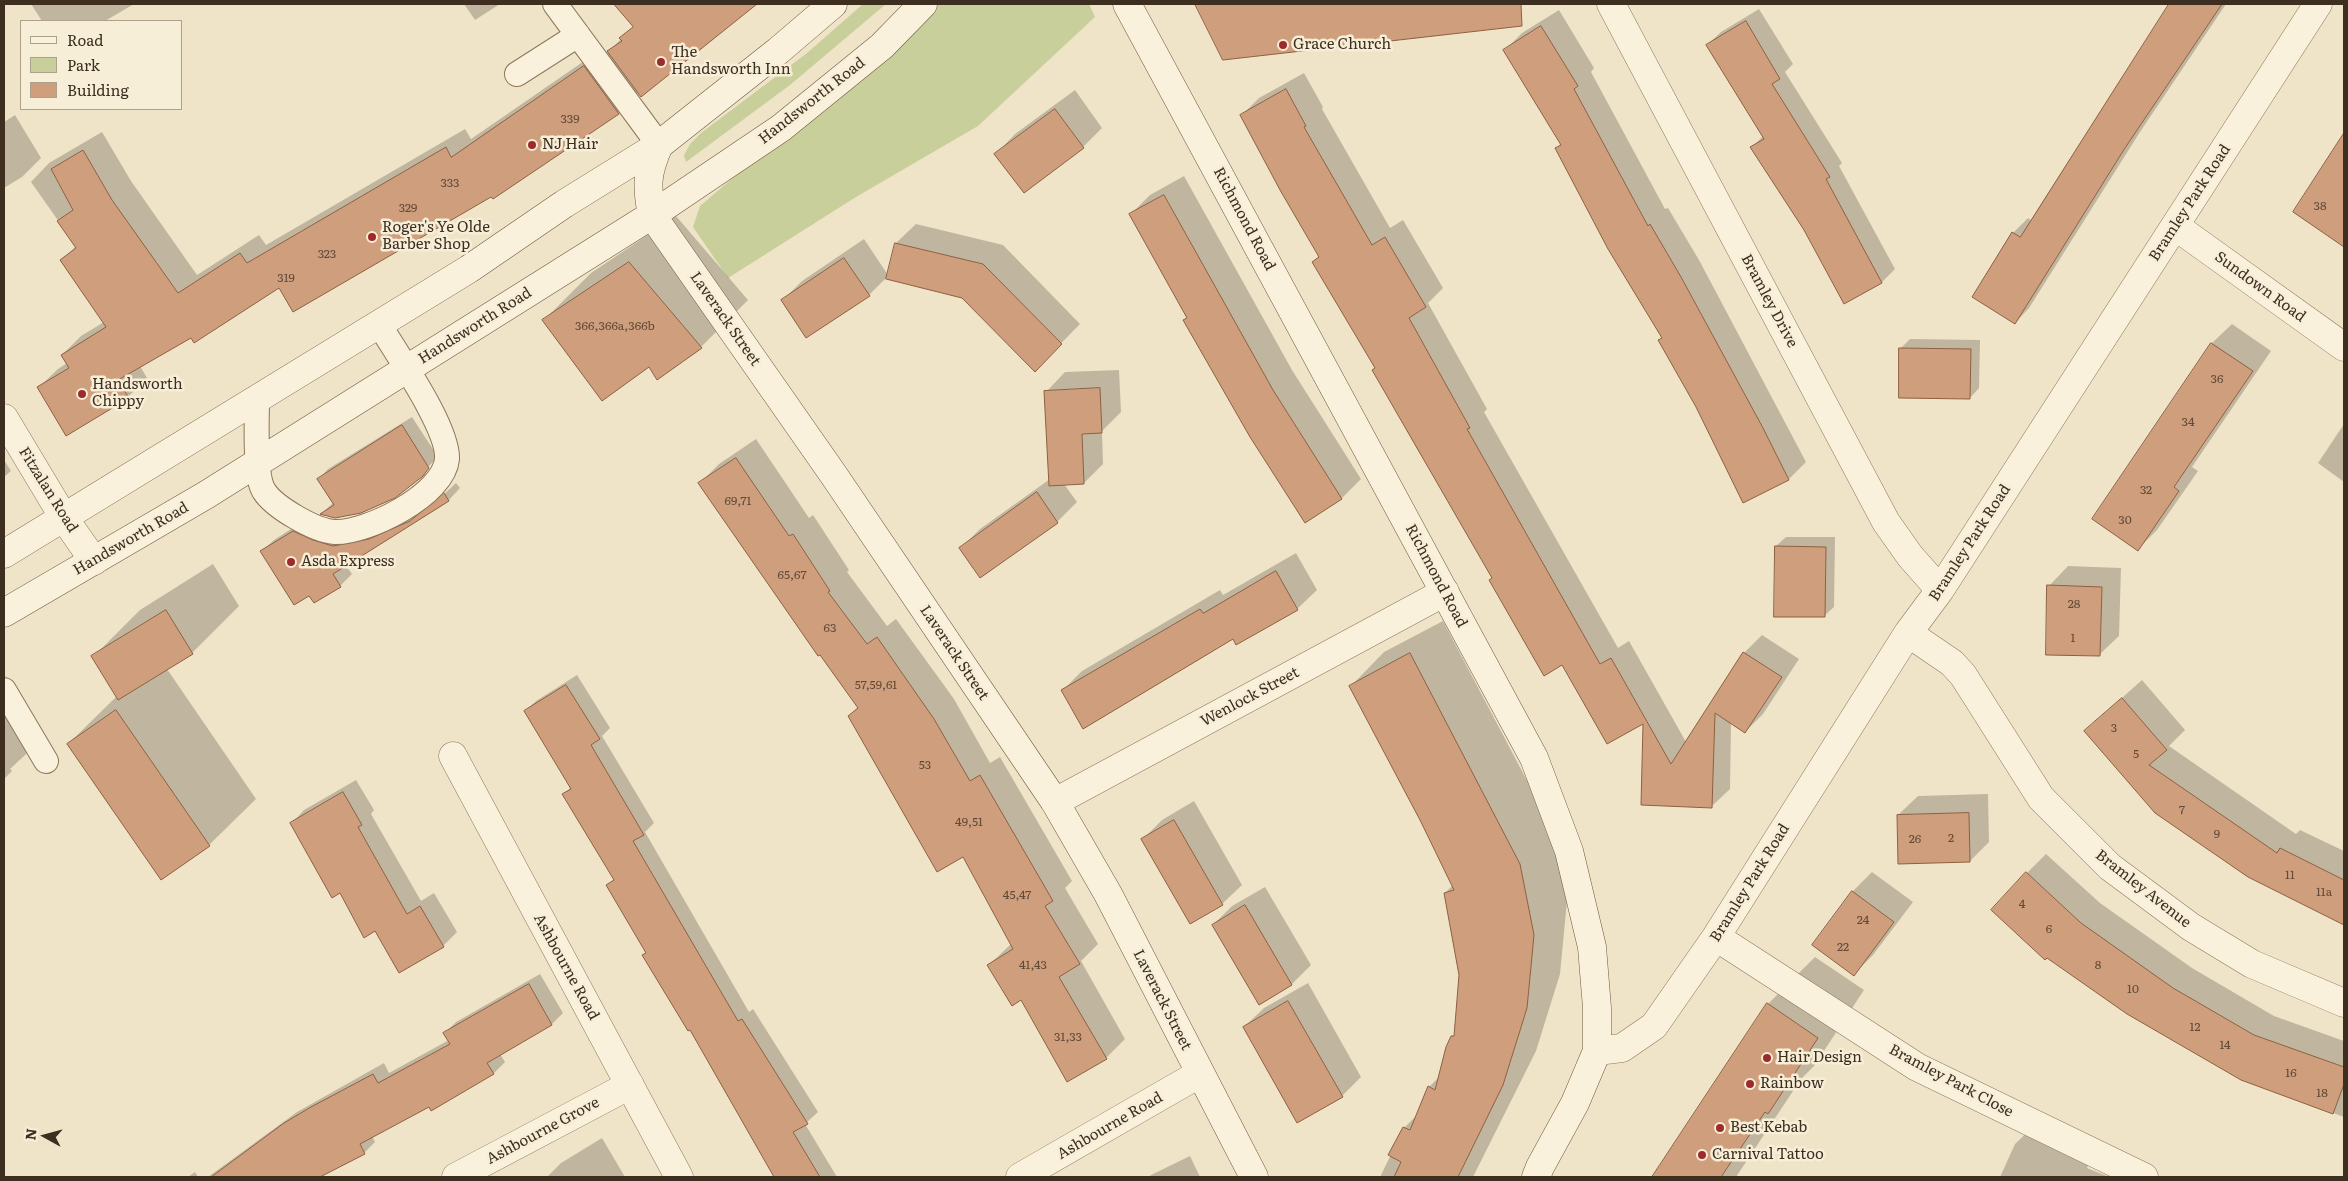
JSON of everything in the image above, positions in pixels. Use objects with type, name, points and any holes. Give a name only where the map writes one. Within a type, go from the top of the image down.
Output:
[{"type":"street","points":[[4,554],[470,269],[564,204],[659,145],[778,51],[832,4]]},
{"type":"street","name":"Handsworth Road","points":[[4,614],[258,462],[652,215],[781,128],[882,46],[923,4]]},
{"type":"street","name":"Richmond Road","points":[[1127,4],[1534,758],[1569,851],[1592,947],[1597,1008],[1597,1051],[1575,1103],[1536,1177]]},
{"type":"street","name":"Bramley Drive","points":[[1610,4],[1886,522],[1910,556],[1940,590]]},
{"type":"street","name":"Bramley Park Road","points":[[1597,1051],[1622,1048],[1654,1026],[1716,938],[1908,633],[1940,590],[2318,4]]},
{"type":"street","name":"Laverack Street","points":[[659,145],[648,168],[647,192],[652,215],[833,474],[1055,802],[1108,894],[1254,1177]]},
{"type":"street","name":"Sundown Road","points":[[2175,226],[2344,347]]},
{"type":"street","name":"Fitzalan Road","points":[[4,418],[64,518],[94,561]]},
{"type":"street","name":"Wenlock Street","points":[[1055,802],[1445,592]]},
{"type":"street","name":"Bramley Avenue","points":[[1908,633],[1952,663],[1963,675],[2041,798],[2110,866],[2191,927],[2252,964],[2344,1003]]},
{"type":"street","name":"Ashbourne Road","points":[[453,756],[679,1177]]},
{"type":"street","name":"Bramley Park Close","points":[[1716,938],[1917,1067],[2144,1177]]},
{"type":"street","name":"Ashbourne Road","points":[[1020,1177],[1200,1074]]},
{"type":"street","name":"Ashbourne Grove","points":[[456,1177],[630,1085]]},
{"type":"lane","points":[[556,4],[659,145]]},
{"type":"lane","points":[[517,74],[578,35]]},
{"type":"lane","points":[[257,400],[258,462],[263,490],[279,505],[304,522],[334,532],[356,530],[395,515],[435,485],[447,460],[441,432],[379,324]]},
{"type":"lane","points":[[4,690],[46,761]]},
{"type":"green space","points":[[863,4],[886,4],[790,85],[686,162],[684,155],[690,144],[701,133],[807,53]]},
{"type":"green space","points":[[937,4],[1089,4],[1095,17],[978,126],[856,197],[728,278],[693,227],[700,206],[749,164],[874,69]]},
{"type":"building","name":"The Handsworth Inn","points":[[614,4],[757,4],[641,97],[607,51],[622,41],[619,38],[633,27]]},
{"type":"building","name":"Grace Church","points":[[1195,4],[1521,4],[1522,26],[1223,60]]},
{"type":"building","points":[[2169,4],[2222,4],[2125,148],[2015,324],[1972,297],[2012,232],[2020,237]]},
{"type":"building","points":[[1746,21],[1780,79],[1772,84],[1830,177],[1826,179],[1882,283],[1844,304],[1804,230],[1750,147],[1764,139],[1706,45]]},
{"type":"building","points":[[1541,26],[1578,86],[1574,89],[1648,226],[1650,224],[1681,277],[1789,480],[1743,503],[1696,407],[1658,340],[1662,338],[1608,249],[1555,148],[1561,145],[1503,50]]},
{"type":"building","points":[[584,66],[619,114],[493,199],[491,197],[293,312],[279,288],[194,343],[191,338],[118,380],[129,398],[66,436],[37,387],[69,368],[61,355],[106,327],[60,260],[76,248],[57,221],[73,210],[51,169],[83,150],[112,200],[178,293],[240,253],[247,263],[446,147],[451,157]]},
{"type":"building","points":[[1286,89],[1306,126],[1304,127],[1372,245],[1385,237],[1426,307],[1409,318],[1470,428],[1467,429],[1600,664],[1611,658],[1671,764],[1743,652],[1782,677],[1745,733],[1715,713],[1712,808],[1641,805],[1643,724],[1607,744],[1562,665],[1544,676],[1489,580],[1492,578],[1372,370],[1375,368],[1312,262],[1319,257],[1280,190],[1240,115]]},
{"type":"building","points":[[1055,109],[1084,148],[1024,193],[994,154]]},
{"type":"building","points":[[2344,133],[2344,247],[2293,212]]},
{"type":"building","points":[[1164,195],[1273,390],[1342,499],[1305,523],[1250,437],[1183,320],[1187,318],[1129,214]]},
{"type":"building","points":[[895,243],[983,264],[1062,344],[1035,372],[962,298],[886,279]]},
{"type":"building","points":[[844,258],[870,296],[806,338],[781,300]]},
{"type":"building","points":[[629,262],[702,348],[657,380],[649,367],[602,401],[542,320]]},
{"type":"building","points":[[2211,343],[2253,371],[2174,487],[2179,491],[2138,551],[2092,519]]},
{"type":"building","points":[[1899,348],[1971,349],[1970,399],[1899,398]]},
{"type":"building","points":[[1100,388],[1102,433],[1082,434],[1084,484],[1049,486],[1044,391]]},
{"type":"building","points":[[402,425],[429,468],[423,476],[395,498],[361,513],[335,518],[320,514],[334,505],[317,479]]},
{"type":"building","points":[[736,458],[789,536],[793,534],[830,591],[828,592],[867,644],[877,637],[934,719],[970,781],[980,775],[1053,901],[1045,906],[1080,964],[1059,977],[1107,1059],[1067,1082],[1021,1000],[1012,1006],[987,965],[1013,949],[963,857],[937,872],[848,716],[858,708],[820,655],[818,656],[698,483]]},
{"type":"building","points":[[1037,492],[1058,523],[980,578],[959,548]]},
{"type":"building","points":[[444,493],[449,501],[333,574],[341,587],[314,603],[309,596],[294,605],[260,551],[293,531],[333,546],[369,539],[410,521]]},
{"type":"building","points":[[1775,546],[1826,547],[1825,617],[1774,617]]},
{"type":"building","points":[[1276,571],[1298,610],[1236,645],[1233,639],[1083,729],[1061,690],[1200,609],[1203,613]]},
{"type":"building","points":[[2047,585],[2102,587],[2100,656],[2046,655]]},
{"type":"building","points":[[166,610],[193,654],[118,700],[91,656]]},
{"type":"building","points":[[1410,653],[1520,864],[1534,935],[1527,1008],[1503,1085],[1458,1177],[1394,1177],[1401,1162],[1388,1155],[1403,1127],[1410,1130],[1428,1086],[1435,1090],[1446,1047],[1451,1036],[1454,1036],[1459,975],[1444,893],[1454,890],[1420,820],[1349,686]]},
{"type":"building","points":[[566,685],[600,739],[591,745],[644,835],[633,841],[738,1021],[742,1019],[808,1124],[793,1132],[820,1177],[774,1177],[690,1030],[688,1031],[642,955],[646,953],[606,885],[614,880],[562,794],[571,789],[524,711]]},
{"type":"building","points":[[2122,698],[2167,750],[2149,765],[2277,853],[2280,848],[2344,880],[2344,925],[2248,877],[2155,813],[2084,731]]},
{"type":"building","points":[[116,710],[210,846],[161,880],[67,744]]},
{"type":"building","points":[[343,792],[362,825],[358,827],[407,914],[420,906],[444,947],[399,973],[375,931],[364,938],[340,893],[332,898],[290,823]]},
{"type":"building","points":[[1969,813],[1970,862],[1898,864],[1897,815]]},
{"type":"building","points":[[1174,820],[1223,905],[1190,924],[1141,839]]},
{"type":"building","points":[[2026,872],[2081,923],[2173,988],[2254,1035],[2344,1067],[2344,1084],[2333,1114],[2241,1080],[2127,1014],[2047,958],[2045,960],[1991,910]]},
{"type":"building","points":[[1852,891],[1894,922],[1854,976],[1812,945]]},
{"type":"building","points":[[1245,905],[1292,985],[1259,1005],[1212,925]]},
{"type":"building","points":[[529,984],[552,1025],[487,1063],[494,1074],[431,1111],[429,1107],[360,1144],[365,1154],[320,1177],[211,1177],[284,1123],[311,1107],[373,1074],[378,1083],[450,1044],[443,1033]]},
{"type":"building","points":[[1288,1001],[1343,1097],[1297,1123],[1243,1027]]},
{"type":"building","points":[[1767,1003],[1818,1038],[1768,1114],[1765,1112],[1721,1177],[1652,1177]]},
{"type":"place","name":"Grace Church","points":[[1283,45]]},
{"type":"place","name":"The Handsworth Inn","points":[[661,62]]},
{"type":"place","name":"NJ Hair","points":[[532,145]]},
{"type":"place","name":"Roger's Ye Olde Barber Shop","points":[[372,237]]},
{"type":"place","name":"Handsworth Chippy","points":[[82,394]]},
{"type":"place","name":"Asda Express","points":[[291,562]]},
{"type":"place","name":"Hair Design","points":[[1767,1058]]},
{"type":"place","name":"Rainbow","points":[[1750,1084]]},
{"type":"place","name":"Best Kebab","points":[[1720,1128]]},
{"type":"place","name":"Carnival Tattoo","points":[[1702,1155]]}]
